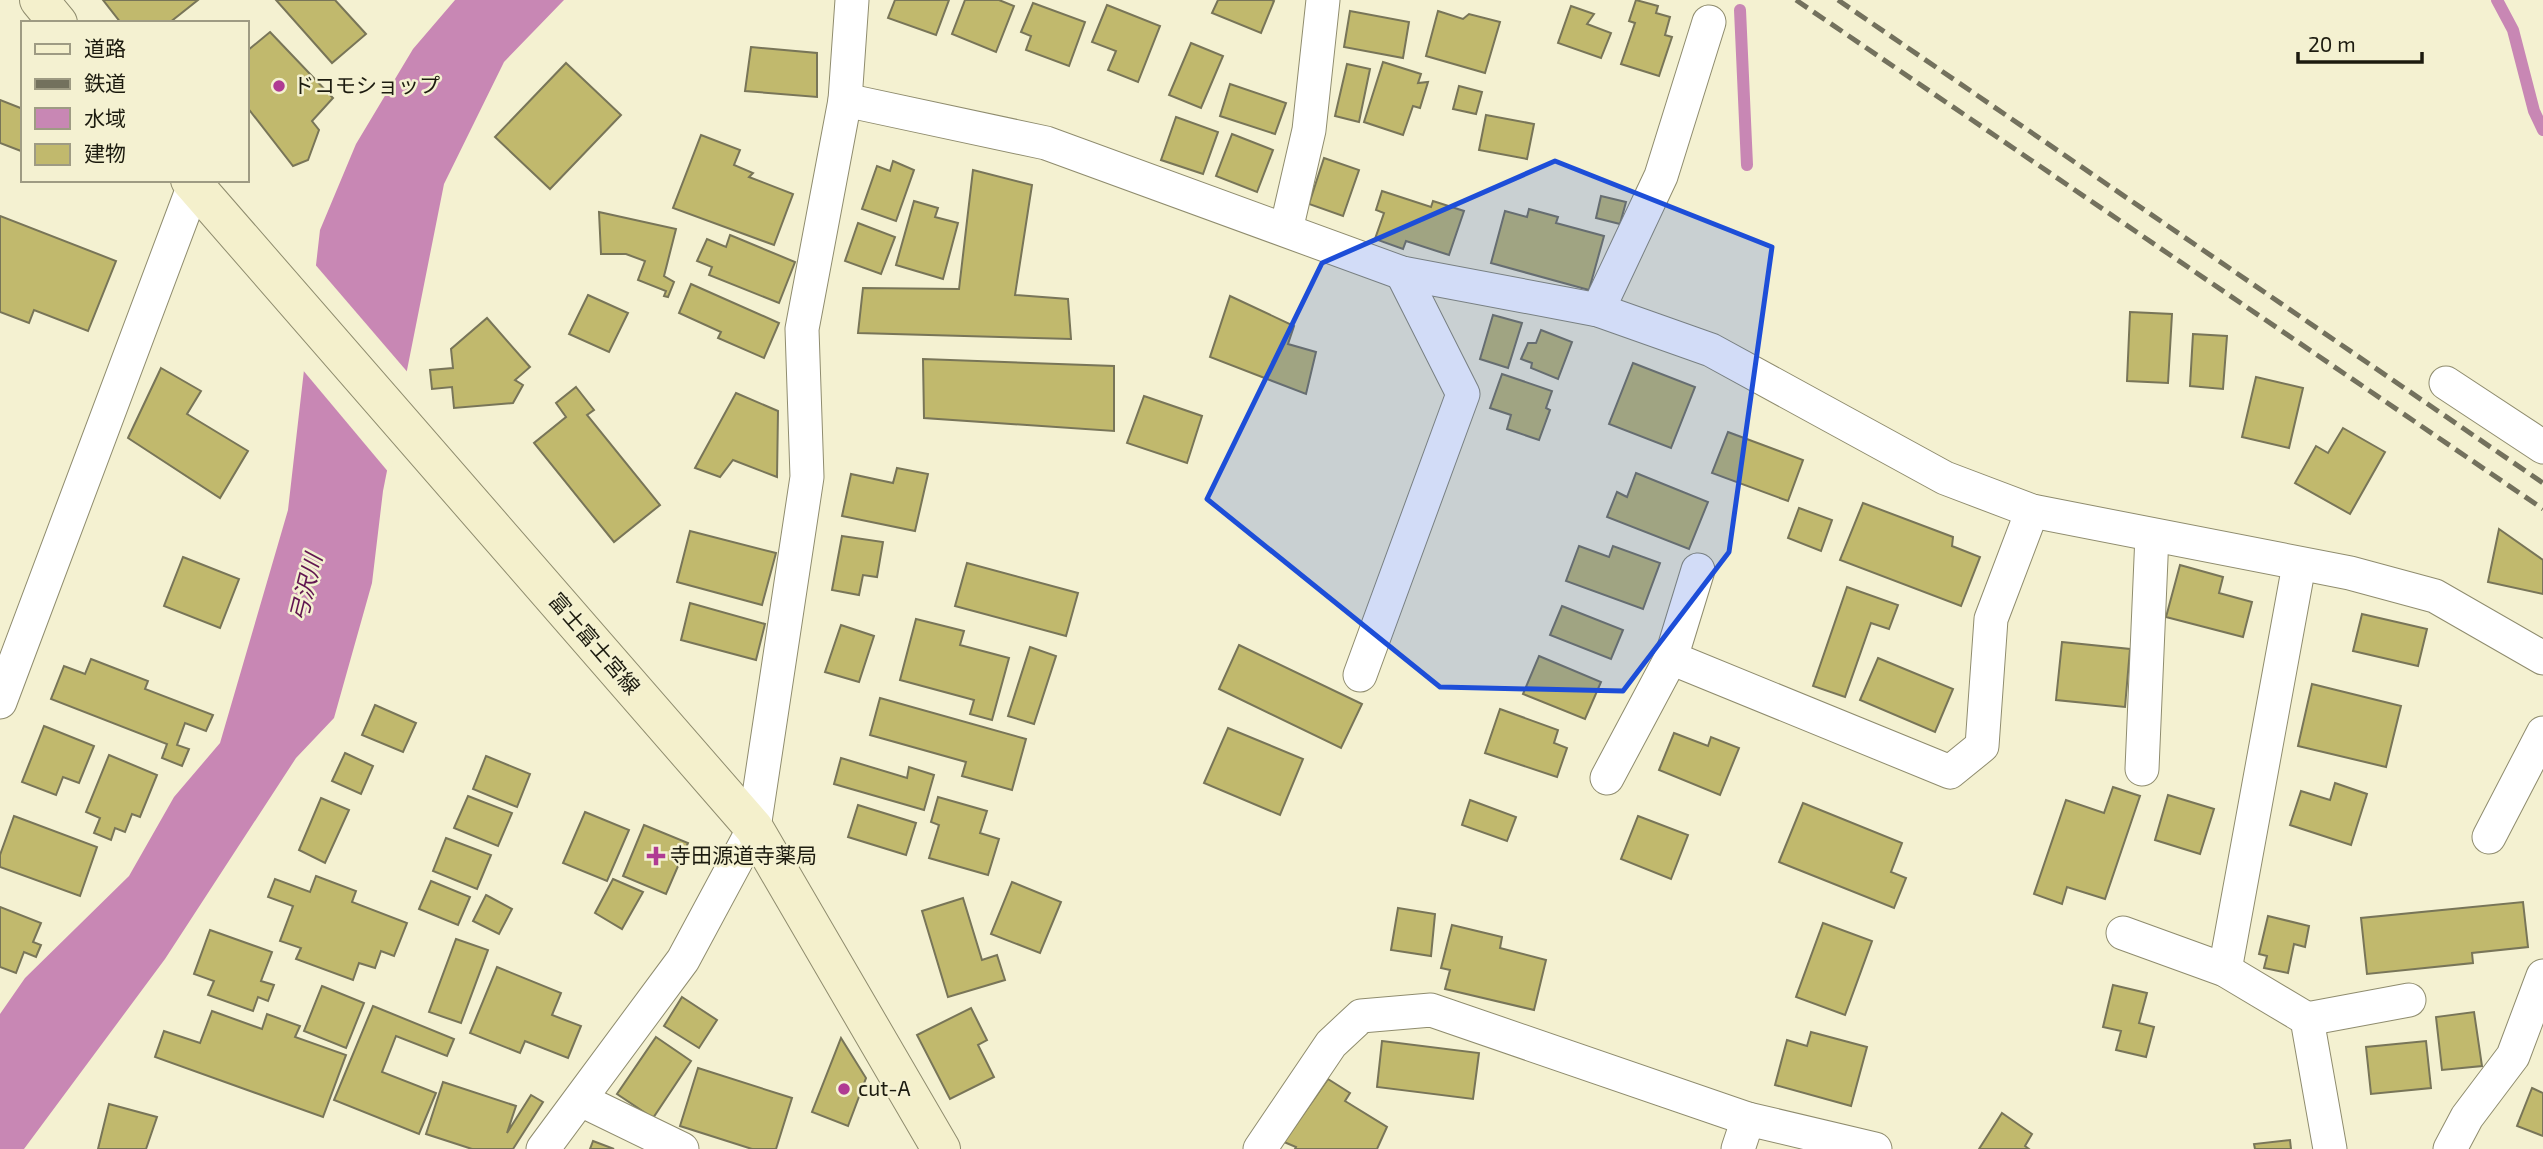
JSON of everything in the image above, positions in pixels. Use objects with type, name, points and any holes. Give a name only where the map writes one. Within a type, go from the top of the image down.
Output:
[{"type":"main road","points":[[39,0],[56,21]]},
{"type":"main road","name":"富士富士宮線","points":[[192,183],[754,828],[941,1149]]},
{"type":"street","points":[[543,1149],[582,1100],[683,960],[754,828],[807,477],[802,329],[845,100],[852,0]]},
{"type":"street","points":[[1286,230],[1308,130],[1323,0]]},
{"type":"street","points":[[1598,310],[1661,176],[1709,22]]},
{"type":"street","points":[[845,100],[1046,143],[1402,273],[1598,310],[1711,350],[1945,478],[2032,511],[2350,573],[2435,596],[2543,658]]},
{"type":"street","points":[[0,702],[192,183]]},
{"type":"street","points":[[1360,675],[1463,394],[1402,273]]},
{"type":"street","points":[[2446,383],[2543,447]]},
{"type":"street","points":[[1671,658],[1950,772],[1982,746],[1991,619],[2032,511]]},
{"type":"street","points":[[2143,769],[2152,535]]},
{"type":"street","points":[[2225,970],[2299,565]]},
{"type":"street","points":[[1607,778],[1671,658],[1698,570]]},
{"type":"street","points":[[2489,837],[2543,733]]},
{"type":"street","points":[[2123,933],[2225,970],[2308,1019],[2409,1000]]},
{"type":"street","points":[[2450,1149],[2467,1117],[2513,1056],[2530,1053],[2543,976]]},
{"type":"street","points":[[1260,1149],[1331,1044],[1362,1016],[1432,1010],[1743,1134],[1875,1149]]},
{"type":"street","points":[[2308,1019],[2330,1149]]},
{"type":"street","points":[[582,1100],[682,1149]]},
{"type":"highlighted area","points":[[1555,161],[1772,247],[1729,552],[1623,691],[1440,687],[1207,499],[1322,263]]},
{"type":"water","name":"弓沢川","points":[[455,0],[564,0],[504,62],[444,184],[383,491],[372,583],[334,718],[296,758],[165,959],[24,1149],[0,1149],[0,1014],[25,978],[129,876],[174,797],[220,743],[288,510],[320,230],[356,144],[413,49]]},
{"type":"pier","points":[[313,262],[410,375],[390,474],[302,369]]},
{"type":"building","points":[[103,0],[198,0],[172,21],[119,21]]},
{"type":"building","points":[[276,0],[335,0],[366,34],[332,63]]},
{"type":"building","points":[[895,0],[949,0],[936,35],[888,18]]},
{"type":"building","points":[[965,0],[999,0],[1014,6],[996,52],[952,34]]},
{"type":"building","points":[[1218,0],[1274,1],[1261,33],[1212,13]]},
{"type":"building","points":[[1636,0],[1658,6],[1656,13],[1670,17],[1665,35],[1672,37],[1659,76],[1621,64],[1635,23],[1629,21]]},
{"type":"building","points":[[1033,3],[1085,22],[1069,66],[1026,50],[1031,36],[1021,32]]},
{"type":"building","points":[[1107,5],[1160,26],[1138,82],[1108,70],[1116,51],[1092,42]]},
{"type":"building","points":[[1571,6],[1594,14],[1587,24],[1611,33],[1601,58],[1558,43]]},
{"type":"building","points":[[1350,11],[1409,22],[1403,58],[1344,47]]},
{"type":"building","points":[[1438,11],[1463,19],[1469,14],[1500,22],[1485,73],[1426,56]]},
{"type":"building","points":[[270,32],[333,98],[312,121],[319,130],[308,160],[293,166],[248,108],[248,50]]},
{"type":"building","points":[[1191,43],[1223,56],[1201,108],[1169,95]]},
{"type":"building","points":[[751,47],[817,53],[817,97],[745,91]]},
{"type":"building","points":[[1383,62],[1421,74],[1418,83],[1428,82],[1420,108],[1413,106],[1403,135],[1364,122]]},
{"type":"building","points":[[566,63],[621,115],[550,189],[495,137]]},
{"type":"building","points":[[1347,64],[1370,69],[1359,122],[1335,116]]},
{"type":"building","points":[[1230,84],[1286,103],[1275,134],[1220,116]]},
{"type":"building","points":[[1459,86],[1482,92],[1476,114],[1453,109]]},
{"type":"building","points":[[0,100],[21,108],[21,151],[0,143]]},
{"type":"building","points":[[1486,115],[1534,124],[1527,159],[1479,150]]},
{"type":"building","points":[[1176,117],[1218,132],[1203,174],[1161,160]]},
{"type":"building","points":[[1232,134],[1273,150],[1257,192],[1216,176]]},
{"type":"building","points":[[701,135],[740,150],[734,165],[753,173],[749,177],[793,194],[774,245],[673,208]]},
{"type":"building","points":[[1324,158],[1359,170],[1343,216],[1309,204]]},
{"type":"building","points":[[893,161],[914,170],[896,221],[862,209],[877,166],[890,171]]},
{"type":"building","points":[[973,170],[1032,185],[1015,295],[1068,299],[1071,339],[858,333],[863,288],[959,289]]},
{"type":"building","points":[[1382,191],[1431,207],[1433,201],[1464,211],[1449,255],[1406,241],[1403,249],[1375,239],[1384,213],[1376,210]]},
{"type":"building","points":[[1601,196],[1626,202],[1620,224],[1596,218]]},
{"type":"building","points":[[914,201],[938,208],[935,217],[958,223],[943,279],[896,265]]},
{"type":"building","points":[[1529,209],[1558,217],[1556,223],[1604,236],[1589,290],[1491,263],[1505,211],[1527,217]]},
{"type":"building","points":[[599,212],[676,229],[664,276],[674,282],[668,297],[664,296],[666,291],[638,280],[645,261],[626,254],[601,254]]},
{"type":"building","points":[[0,216],[116,261],[88,331],[34,310],[29,323],[0,312]]},
{"type":"building","points":[[858,223],[895,237],[881,274],[845,261]]},
{"type":"building","points":[[730,235],[795,262],[779,303],[709,275],[712,267],[697,261],[707,239],[726,247]]},
{"type":"building","points":[[691,284],[779,323],[764,358],[718,338],[721,332],[679,313]]},
{"type":"building","points":[[588,295],[628,313],[609,352],[569,334]]},
{"type":"building","points":[[1230,296],[1294,326],[1288,344],[1316,352],[1306,394],[1210,357]]},
{"type":"building","points":[[2130,312],[2172,314],[2168,383],[2127,381]]},
{"type":"building","points":[[1493,315],[1522,323],[1508,368],[1480,359]]},
{"type":"building","points":[[487,318],[530,367],[515,380],[523,385],[513,403],[454,408],[452,387],[432,389],[430,370],[453,368],[451,349]]},
{"type":"building","points":[[1541,330],[1572,342],[1558,379],[1531,368],[1532,363],[1521,359],[1528,343],[1536,343]]},
{"type":"building","points":[[2193,334],[2227,336],[2223,389],[2190,386]]},
{"type":"building","points":[[923,359],[1114,366],[1114,431],[924,418]]},
{"type":"building","points":[[1633,363],[1695,387],[1671,448],[1609,424]]},
{"type":"building","points":[[161,368],[201,391],[187,414],[248,451],[220,498],[128,438]]},
{"type":"building","points":[[1502,374],[1552,391],[1546,408],[1550,410],[1539,440],[1507,429],[1511,415],[1490,408]]},
{"type":"building","points":[[2256,377],[2303,388],[2289,448],[2242,437]]},
{"type":"building","points":[[576,387],[594,410],[587,415],[660,505],[614,542],[534,443],[566,417],[556,403]]},
{"type":"building","points":[[736,393],[778,411],[777,477],[733,460],[720,477],[695,468]]},
{"type":"building","points":[[1144,396],[1202,416],[1187,463],[1127,443]]},
{"type":"building","points":[[2343,428],[2385,452],[2350,514],[2295,483],[2316,446],[2328,453]]},
{"type":"building","points":[[1728,432],[1803,460],[1788,501],[1712,473]]},
{"type":"building","points":[[897,468],[928,474],[915,531],[842,516],[851,474],[893,483]]},
{"type":"building","points":[[1636,473],[1708,502],[1689,549],[1607,517],[1617,492],[1627,497]]},
{"type":"building","points":[[1863,503],[1953,537],[1952,546],[1980,557],[1961,606],[1840,560]]},
{"type":"building","points":[[1799,508],[1832,520],[1821,551],[1788,538]]},
{"type":"building","points":[[2499,529],[2543,560],[2543,594],[2488,582]]},
{"type":"building","points":[[690,531],[776,553],[762,605],[677,582]]},
{"type":"building","points":[[842,536],[883,542],[877,577],[863,575],[859,595],[832,590]]},
{"type":"building","points":[[1579,546],[1609,557],[1613,546],[1660,563],[1643,609],[1566,581]]},
{"type":"building","points":[[183,557],[239,579],[220,628],[164,606]]},
{"type":"building","points":[[967,563],[1078,593],[1066,636],[955,606]]},
{"type":"building","points":[[2180,565],[2223,577],[2219,593],[2252,602],[2243,637],[2166,617]]},
{"type":"building","points":[[1847,587],[1898,605],[1889,629],[1871,623],[1845,697],[1813,686]]},
{"type":"building","points":[[690,603],[765,624],[756,660],[681,640]]},
{"type":"building","points":[[1562,606],[1623,630],[1611,659],[1550,635]]},
{"type":"building","points":[[2362,614],[2427,629],[2418,666],[2353,651]]},
{"type":"building","points":[[916,619],[964,631],[960,645],[1009,658],[992,720],[970,714],[974,700],[900,680]]},
{"type":"building","points":[[841,625],[874,636],[859,682],[825,672]]},
{"type":"building","points":[[2062,642],[2130,649],[2125,707],[2056,700]]},
{"type":"building","points":[[1239,645],[1362,704],[1341,748],[1219,689]]},
{"type":"building","points":[[1030,647],[1056,656],[1034,724],[1008,716]]},
{"type":"building","points":[[1539,656],[1601,682],[1585,719],[1523,694]]},
{"type":"building","points":[[1878,658],[1953,689],[1935,732],[1860,700]]},
{"type":"building","points":[[91,659],[148,681],[145,689],[213,715],[206,731],[185,723],[177,745],[189,749],[182,766],[162,758],[167,744],[51,699],[64,666],[85,674]]},
{"type":"building","points":[[2312,684],[2401,706],[2386,767],[2298,746]]},
{"type":"building","points":[[880,698],[1026,739],[1012,790],[962,776],[966,762],[870,735]]},
{"type":"building","points":[[375,705],[416,723],[403,752],[362,735]]},
{"type":"building","points":[[1500,709],[1558,730],[1554,743],[1567,748],[1557,777],[1485,753]]},
{"type":"building","points":[[44,726],[94,746],[79,783],[63,777],[56,795],[22,782]]},
{"type":"building","points":[[1228,728],[1303,759],[1280,815],[1204,783]]},
{"type":"building","points":[[1674,733],[1708,746],[1711,737],[1739,748],[1720,795],[1659,770]]},
{"type":"building","points":[[345,753],[373,766],[361,794],[332,781]]},
{"type":"building","points":[[109,755],[157,775],[140,817],[132,814],[125,832],[115,828],[111,840],[94,833],[100,818],[86,812]]},
{"type":"building","points":[[486,756],[530,774],[517,807],[473,789]]},
{"type":"building","points":[[841,758],[907,778],[909,767],[934,775],[924,810],[834,784]]},
{"type":"building","points":[[2335,783],[2367,794],[2351,845],[2290,825],[2301,791],[2330,800]]},
{"type":"building","points":[[2113,787],[2140,796],[2105,899],[2067,887],[2062,904],[2034,894],[2066,800],[2104,813]]},
{"type":"building","points":[[2168,795],[2214,809],[2200,854],[2155,840]]},
{"type":"building","points":[[468,796],[512,813],[498,846],[454,828]]},
{"type":"building","points":[[938,797],[987,811],[980,833],[999,839],[988,875],[929,858],[939,825],[931,822]]},
{"type":"building","points":[[321,798],[349,810],[325,863],[299,850]]},
{"type":"building","points":[[1470,800],[1516,817],[1507,841],[1462,825]]},
{"type":"building","points":[[1803,803],[1902,843],[1891,872],[1906,878],[1894,908],[1779,862]]},
{"type":"building","points":[[858,805],[916,823],[906,855],[848,837]]},
{"type":"building","points":[[585,812],[629,830],[607,881],[563,863]]},
{"type":"building","points":[[14,816],[97,847],[80,896],[0,867],[0,855]]},
{"type":"building","points":[[1638,816],[1688,835],[1671,879],[1621,859]]},
{"type":"building","points":[[644,825],[688,843],[666,894],[623,876]]},
{"type":"building","points":[[446,838],[491,855],[477,889],[433,871]]},
{"type":"building","points":[[316,876],[356,891],[352,902],[407,923],[394,956],[381,951],[375,968],[359,963],[353,980],[296,959],[301,948],[280,941],[293,906],[268,897],[275,879],[310,892]]},
{"type":"building","points":[[613,879],[643,892],[622,929],[595,913]]},
{"type":"building","points":[[431,881],[470,897],[458,925],[419,909]]},
{"type":"building","points":[[1012,882],[1061,902],[1040,953],[991,934]]},
{"type":"building","points":[[486,895],[512,909],[499,934],[473,921]]},
{"type":"building","points":[[963,898],[982,960],[997,955],[1005,980],[948,997],[922,911]]},
{"type":"building","points":[[2523,902],[2528,947],[2472,953],[2473,963],[2367,974],[2361,918]]},
{"type":"building","points":[[0,907],[41,923],[33,942],[41,945],[36,957],[24,952],[16,973],[0,967]]},
{"type":"building","points":[[1398,908],[1435,914],[1431,956],[1391,950]]},
{"type":"building","points":[[2268,916],[2309,926],[2305,947],[2294,944],[2288,973],[2264,968],[2267,956],[2259,954]]},
{"type":"building","points":[[1823,923],[1872,941],[1845,1015],[1796,997]]},
{"type":"building","points":[[1452,925],[1502,937],[1500,948],[1546,960],[1534,1010],[1445,989],[1450,970],[1441,968]]},
{"type":"building","points":[[210,930],[272,952],[261,981],[274,985],[268,1001],[258,997],[253,1011],[208,995],[214,981],[194,974]]},
{"type":"building","points":[[456,939],[488,950],[461,1023],[429,1012]]},
{"type":"building","points":[[497,967],[561,993],[552,1015],[581,1026],[568,1058],[525,1041],[520,1053],[470,1033]]},
{"type":"building","points":[[2113,985],[2147,993],[2139,1023],[2154,1027],[2146,1057],[2116,1050],[2121,1031],[2103,1027]]},
{"type":"building","points":[[322,986],[364,1003],[346,1048],[304,1031]]},
{"type":"building","points":[[682,997],[717,1020],[699,1048],[664,1026]]},
{"type":"building","points":[[373,1006],[454,1039],[447,1056],[396,1036],[382,1072],[436,1093],[419,1134],[334,1100]]},
{"type":"building","points":[[971,1008],[987,1040],[978,1045],[994,1077],[950,1099],[917,1035]]},
{"type":"building","points":[[212,1011],[262,1029],[267,1014],[300,1026],[295,1037],[346,1055],[323,1117],[155,1057],[164,1031],[200,1043]]},
{"type":"building","points":[[2474,1012],[2482,1066],[2442,1070],[2436,1017]]},
{"type":"building","points":[[1811,1032],[1867,1047],[1851,1106],[1775,1085],[1787,1040],[1807,1046]]},
{"type":"building","points":[[656,1037],[691,1061],[653,1118],[617,1094]]},
{"type":"building","points":[[841,1038],[866,1078],[848,1126],[812,1112]]},
{"type":"building","points":[[1382,1041],[1479,1053],[1473,1099],[1377,1087]]},
{"type":"building","points":[[2426,1041],[2431,1088],[2371,1094],[2366,1047]]},
{"type":"building","points":[[698,1068],[792,1098],[776,1149],[752,1149],[680,1126]]},
{"type":"building","points":[[1328,1079],[1350,1093],[1345,1101],[1387,1127],[1377,1149],[1295,1149],[1296,1147],[1284,1142]]},
{"type":"building","points":[[443,1082],[516,1106],[507,1133],[531,1095],[543,1102],[513,1149],[472,1149],[426,1134]]},
{"type":"building","points":[[2532,1088],[2543,1093],[2543,1136],[2517,1126]]},
{"type":"building","points":[[109,1104],[157,1117],[146,1149],[98,1149]]},
{"type":"building","points":[[2002,1113],[2032,1134],[2025,1146],[2029,1149],[1979,1149]]},
{"type":"building","points":[[2290,1140],[2291,1149],[2255,1149],[2254,1144]]},
{"type":"building","points":[[593,1141],[614,1149],[590,1149]]},
{"type":"waterway","points":[[2497,0],[2513,30],[2534,111],[2543,130]]},
{"type":"waterway","points":[[1740,10],[1747,165]]},
{"type":"railway","points":[[1796,0],[2543,509]]},
{"type":"railway","points":[[1838,0],[2543,483]]},
{"type":"place","name":"ドコモショップ","points":[[279,86]]},
{"type":"place","name":"寺田源道寺薬局","points":[[656,856]]},
{"type":"place","name":"cut-A","points":[[844,1089]]}]
